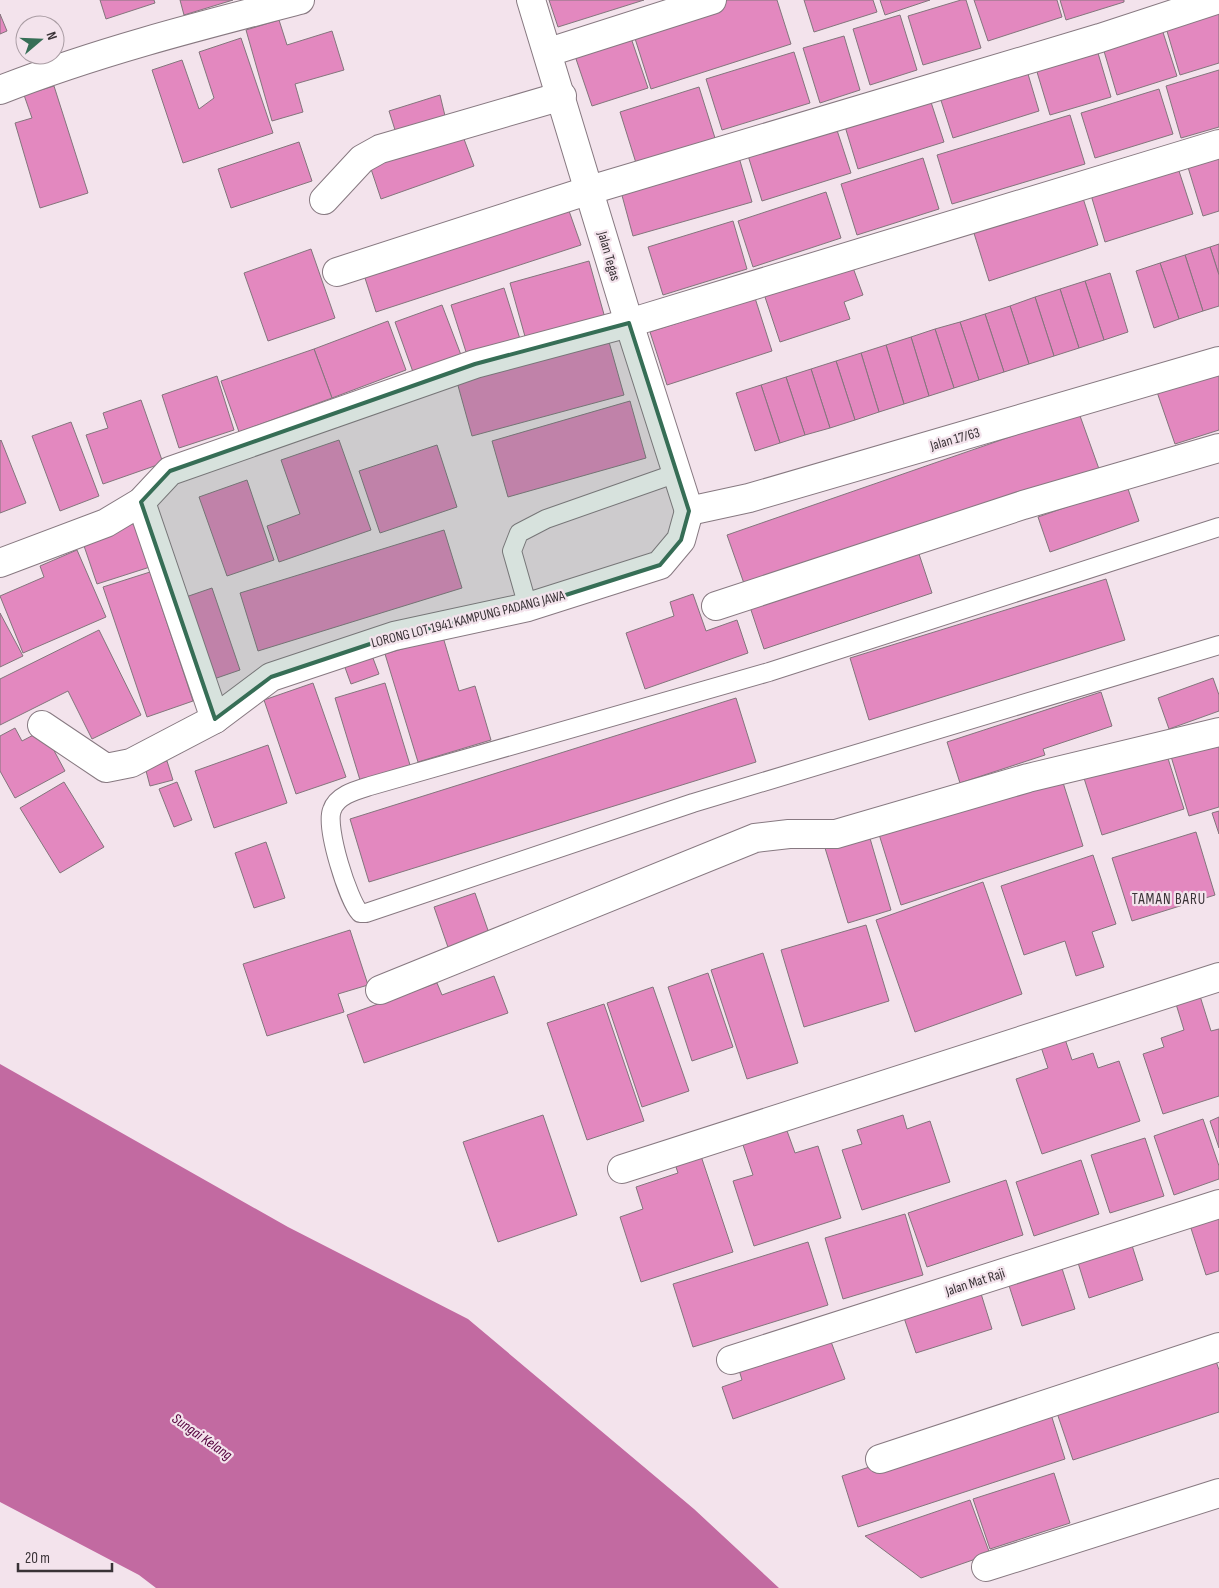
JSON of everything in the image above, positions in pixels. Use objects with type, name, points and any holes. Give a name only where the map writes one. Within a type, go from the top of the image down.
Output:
[{"type":"street","points":[[0,90],[45,72],[230,18],[300,0]]},
{"type":"street","name":"Jalan Tegas","points":[[532,0],[629,323],[689,511]]},
{"type":"street","points":[[548,52],[712,0]]},
{"type":"street","points":[[337,272],[590,190],[1100,38],[1216,0]]},
{"type":"street","points":[[324,200],[362,159],[380,149],[562,96]]},
{"type":"street","points":[[0,563],[106,523],[141,502],[170,471],[475,364],[629,323],[1219,144]]},
{"type":"street","name":"Jalan 17/63","points":[[689,511],[767,493],[1219,361]]},
{"type":"street","points":[[716,606],[1023,505],[1219,448]]},
{"type":"street","points":[[141,502],[215,719]]},
{"type":"street","name":"LORONG LOT 1941 KAMPUNG PADANG JAWA","points":[[42,725],[106,768],[131,762],[215,719],[271,677],[394,636],[528,607],[660,565],[681,540],[689,511]]},
{"type":"street","points":[[380,990],[755,838],[789,834],[836,834],[1028,778],[1219,732]]},
{"type":"street","points":[[622,1169],[1219,977]]},
{"type":"street","name":"Jalan Mat Raji","points":[[731,1360],[1219,1204]]},
{"type":"street","points":[[880,1459],[1219,1347]]},
{"type":"street","points":[[986,1567],[1219,1494]]},
{"type":"lane","points":[[528,607],[512,552],[519,533],[546,519],[677,473]]},
{"type":"lane","points":[[1219,527],[769,672],[370,786],[339,800],[332,809],[330,823],[332,841],[352,901],[360,913],[366,914],[693,803],[1219,645]]},
{"type":"highlighted area","points":[[629,323],[689,511],[681,540],[660,565],[528,607],[394,636],[271,677],[215,719],[141,502],[170,471],[475,364]]},
{"type":"water","name":"Sungai Kelang","points":[[0,1064],[288,1227],[468,1319],[694,1509],[779,1588],[156,1588],[139,1575],[0,1502]]},
{"type":"building","points":[[100,0],[154,0],[155,3],[106,19]]},
{"type":"building","points":[[180,0],[233,0],[184,15]]},
{"type":"building","points":[[549,0],[644,0],[558,27]]},
{"type":"building","points":[[722,0],[777,0],[791,44],[651,89],[632,29]]},
{"type":"building","points":[[804,0],[873,0],[877,12],[814,32]]},
{"type":"building","points":[[880,0],[930,0],[885,15]]},
{"type":"building","points":[[966,0],[981,48],[923,65],[908,16]]},
{"type":"building","points":[[974,0],[1057,0],[1062,17],[988,41]]},
{"type":"building","points":[[1060,0],[1124,0],[1124,2],[1066,20]]},
{"type":"building","points":[[1219,5],[1219,63],[1180,75],[1164,21]]},
{"type":"building","points":[[0,14],[7,31],[0,34]]},
{"type":"building","points":[[900,15],[917,70],[870,85],[853,29]]},
{"type":"building","points":[[279,20],[287,45],[332,31],[344,70],[295,84],[303,112],[272,121],[246,30]]},
{"type":"building","points":[[1160,23],[1177,76],[1117,95],[1101,41]]},
{"type":"building","points":[[630,35],[648,88],[592,106],[574,53]]},
{"type":"building","points":[[844,36],[860,90],[820,103],[803,48]]},
{"type":"building","points":[[241,38],[273,133],[183,163],[152,70],[182,60],[199,109],[214,98],[199,52]]},
{"type":"building","points":[[1095,43],[1111,97],[1050,115],[1034,62]]},
{"type":"building","points":[[794,52],[810,103],[722,130],[706,79]]},
{"type":"building","points":[[1025,64],[1039,111],[953,138],[938,91]]},
{"type":"building","points":[[1219,70],[1219,127],[1181,138],[1166,86]]},
{"type":"building","points":[[54,86],[88,193],[40,208],[15,123],[32,118],[24,95]]},
{"type":"building","points":[[699,87],[715,138],[636,163],[620,112]]},
{"type":"building","points":[[1159,89],[1173,134],[1095,158],[1081,113]]},
{"type":"building","points":[[928,93],[944,142],[858,169],[843,120]]},
{"type":"building","points":[[440,95],[446,120],[396,133],[389,111]]},
{"type":"building","points":[[1070,115],[1085,164],[952,204],[937,155]]},
{"type":"building","points":[[834,121],[851,173],[762,201],[746,149]]},
{"type":"building","points":[[461,131],[474,166],[381,199],[369,163]]},
{"type":"building","points":[[299,142],[312,181],[231,208],[218,169]]},
{"type":"building","points":[[738,154],[752,202],[633,236],[620,188]]},
{"type":"building","points":[[1219,154],[1219,211],[1203,216],[1187,164]]},
{"type":"building","points":[[923,158],[939,209],[857,235],[841,184]]},
{"type":"building","points":[[1178,168],[1193,214],[1105,242],[1091,195]]},
{"type":"building","points":[[826,192],[841,238],[753,267],[738,221]]},
{"type":"building","points":[[1082,195],[1098,245],[989,281],[973,230]]},
{"type":"building","points":[[568,208],[581,245],[376,312],[364,275]]},
{"type":"building","points":[[733,221],[747,269],[663,295],[648,247]]},
{"type":"building","points":[[1219,244],[1219,275],[1210,247]]},
{"type":"building","points":[[1210,247],[1219,275],[1219,306],[1203,311],[1185,255]]},
{"type":"building","points":[[311,249],[335,318],[268,341],[244,273]]},
{"type":"building","points":[[1185,255],[1203,311],[1179,319],[1160,263]]},
{"type":"building","points":[[589,261],[605,318],[526,340],[510,283]]},
{"type":"building","points":[[1160,263],[1179,319],[1154,328],[1136,271]]},
{"type":"building","points":[[852,265],[863,295],[844,302],[850,319],[780,342],[764,294]]},
{"type":"building","points":[[1110,273],[1128,332],[1104,340],[1085,281]]},
{"type":"building","points":[[1085,281],[1104,340],[1079,348],[1060,289]]},
{"type":"building","points":[[504,288],[520,339],[467,355],[451,305]]},
{"type":"building","points":[[1060,289],[1079,348],[1054,356],[1035,297]]},
{"type":"building","points":[[1035,297],[1054,356],[1029,364],[1010,306]]},
{"type":"building","points":[[755,298],[772,351],[667,385],[650,332]]},
{"type":"building","points":[[442,305],[461,355],[413,372],[395,322]]},
{"type":"building","points":[[1010,306],[1029,364],[1004,372],[985,314]]},
{"type":"building","points":[[985,314],[1004,372],[979,380],[960,322]]},
{"type":"building","points":[[388,321],[406,370],[332,398],[314,349]]},
{"type":"building","points":[[960,322],[979,380],[954,388],[935,329]]},
{"type":"building","points":[[935,329],[954,388],[929,396],[911,337]]},
{"type":"building","points":[[911,337],[929,396],[904,404],[886,345]]},
{"type":"building","points":[[609,342],[624,395],[472,436],[457,382]]},
{"type":"building","points":[[886,345],[904,404],[879,412],[861,353]]},
{"type":"building","points":[[314,349],[332,398],[239,432],[221,381]]},
{"type":"building","points":[[861,353],[879,412],[855,420],[836,361]]},
{"type":"building","points":[[836,361],[855,420],[830,428],[811,369]]},
{"type":"building","points":[[811,369],[830,428],[805,435],[786,377]]},
{"type":"building","points":[[1219,372],[1219,430],[1175,444],[1157,392]]},
{"type":"building","points":[[217,376],[234,430],[179,448],[162,395]]},
{"type":"building","points":[[786,377],[805,435],[780,443],[761,385]]},
{"type":"building","points":[[761,385],[780,443],[755,451],[736,393]]},
{"type":"building","points":[[141,400],[163,463],[103,484],[86,435],[108,428],[103,413]]},
{"type":"building","points":[[630,401],[646,458],[508,497],[492,441]]},
{"type":"building","points":[[1079,413],[1099,469],[747,592],[727,535]]},
{"type":"building","points":[[71,422],[99,496],[60,511],[32,436]]},
{"type":"building","points":[[339,440],[371,530],[279,562],[267,526],[300,514],[281,460]]},
{"type":"building","points":[[0,441],[26,503],[0,513]]},
{"type":"building","points":[[437,445],[457,507],[380,533],[359,471]]},
{"type":"building","points":[[247,480],[274,560],[227,576],[199,497]]},
{"type":"building","points":[[1127,486],[1139,521],[1050,552],[1038,517]]},
{"type":"building","points":[[136,523],[150,567],[97,584],[82,540]]},
{"type":"building","points":[[444,530],[462,588],[258,651],[240,593]]},
{"type":"building","points":[[917,548],[932,593],[764,649],[749,604]]},
{"type":"building","points":[[77,550],[106,617],[23,653],[0,596],[44,577],[40,566]]},
{"type":"building","points":[[150,572],[193,701],[147,717],[103,587]]},
{"type":"building","points":[[1106,579],[1125,640],[869,720],[850,658]]},
{"type":"building","points":[[212,588],[240,670],[208,681],[180,599]]},
{"type":"building","points":[[693,594],[706,631],[737,620],[748,653],[645,689],[626,633],[674,616],[670,602]]},
{"type":"building","points":[[0,613],[23,656],[0,667]]},
{"type":"building","points":[[99,630],[141,715],[92,739],[68,691],[0,725],[0,679]]},
{"type":"building","points":[[443,637],[459,691],[475,686],[491,740],[418,762],[385,654]]},
{"type":"building","points":[[371,653],[379,674],[351,684],[343,662]]},
{"type":"building","points":[[1213,678],[1219,695],[1219,711],[1169,729],[1158,698]]},
{"type":"building","points":[[313,683],[346,777],[296,794],[264,700]]},
{"type":"building","points":[[385,683],[410,765],[360,780],[335,698]]},
{"type":"building","points":[[1101,692],[1112,726],[1043,749],[1045,755],[960,783],[947,742]]},
{"type":"building","points":[[736,698],[756,762],[369,882],[350,819]]},
{"type":"building","points":[[15,728],[22,741],[43,730],[65,771],[15,798],[0,771],[0,736]]},
{"type":"building","points":[[1219,738],[1219,807],[1189,816],[1170,753]]},
{"type":"building","points":[[268,745],[287,803],[214,828],[195,771]]},
{"type":"building","points":[[1165,749],[1184,809],[1102,835],[1083,775]]},
{"type":"building","points":[[167,761],[173,780],[150,786],[145,767]]},
{"type":"building","points":[[1060,773],[1083,846],[901,905],[878,831]]},
{"type":"building","points":[[64,782],[104,847],[60,873],[20,808]]},
{"type":"building","points":[[177,782],[192,820],[174,827],[159,789]]},
{"type":"building","points":[[1219,811],[1219,834],[1212,813]]},
{"type":"building","points":[[1196,832],[1215,895],[1132,921],[1112,858]]},
{"type":"building","points":[[869,835],[891,910],[848,923],[825,848]]},
{"type":"building","points":[[266,842],[285,898],[254,908],[235,853]]},
{"type":"building","points":[[1093,855],[1116,924],[1092,932],[1104,967],[1076,976],[1065,941],[1024,955],[1001,886]]},
{"type":"building","points":[[983,882],[1022,994],[915,1032],[876,920]]},
{"type":"building","points":[[475,893],[491,939],[450,953],[434,907]]},
{"type":"building","points":[[866,925],[889,1001],[804,1027],[781,950]]},
{"type":"building","points":[[350,930],[368,985],[338,994],[344,1012],[267,1036],[243,964]]},
{"type":"building","points":[[763,953],[798,1063],[747,1079],[711,970]]},
{"type":"building","points":[[708,973],[733,1047],[692,1061],[668,987]]},
{"type":"building","points":[[494,976],[508,1013],[364,1063],[347,1015],[437,983],[442,995]]},
{"type":"building","points":[[653,987],[689,1091],[642,1107],[607,1003]]},
{"type":"building","points":[[1200,996],[1211,1031],[1219,1029],[1219,1096],[1163,1114],[1143,1054],[1164,1047],[1161,1038],[1184,1030],[1176,1004]]},
{"type":"building","points":[[604,1004],[644,1121],[587,1140],[547,1023]]},
{"type":"building","points":[[1064,1036],[1072,1060],[1093,1053],[1098,1068],[1119,1061],[1140,1121],[1042,1154],[1016,1079],[1048,1068],[1040,1044]]},
{"type":"building","points":[[543,1115],[577,1215],[498,1242],[463,1142]]},
{"type":"building","points":[[903,1115],[907,1129],[930,1121],[950,1182],[862,1210],[842,1150],[862,1144],[857,1130]]},
{"type":"building","points":[[1219,1117],[1219,1148],[1210,1121]]},
{"type":"building","points":[[1203,1119],[1219,1166],[1219,1179],[1174,1195],[1154,1136]]},
{"type":"building","points":[[786,1128],[795,1153],[818,1146],[841,1218],[754,1246],[733,1181],[753,1175],[742,1142]]},
{"type":"building","points":[[1145,1138],[1164,1196],[1110,1213],[1091,1155]]},
{"type":"building","points":[[701,1156],[733,1252],[641,1282],[620,1217],[643,1209],[636,1187],[678,1173],[675,1164]]},
{"type":"building","points":[[1081,1160],[1099,1214],[1034,1236],[1016,1182]]},
{"type":"building","points":[[1006,1180],[1023,1235],[927,1267],[908,1213]]},
{"type":"building","points":[[1219,1209],[1219,1271],[1206,1275],[1188,1219]]},
{"type":"building","points":[[905,1214],[923,1275],[843,1299],[825,1238]]},
{"type":"building","points":[[1129,1236],[1143,1280],[1089,1298],[1075,1253]]},
{"type":"building","points":[[808,1242],[828,1305],[693,1347],[673,1284]]},
{"type":"building","points":[[1058,1256],[1075,1309],[1022,1326],[1005,1273]]},
{"type":"building","points":[[978,1284],[992,1329],[916,1353],[901,1309]]},
{"type":"building","points":[[827,1331],[845,1379],[733,1419],[722,1387],[742,1380],[737,1363]]},
{"type":"building","points":[[1215,1358],[1219,1370],[1219,1412],[1073,1460],[1056,1410]]},
{"type":"building","points":[[1049,1408],[1065,1459],[858,1527],[842,1476]]},
{"type":"building","points":[[1054,1473],[1070,1523],[990,1549],[973,1499]]},
{"type":"building","points":[[970,1500],[990,1554],[921,1578],[865,1536]]},
{"type":"district","name":"TAMAN BARU","points":[[1169,899]]}]
